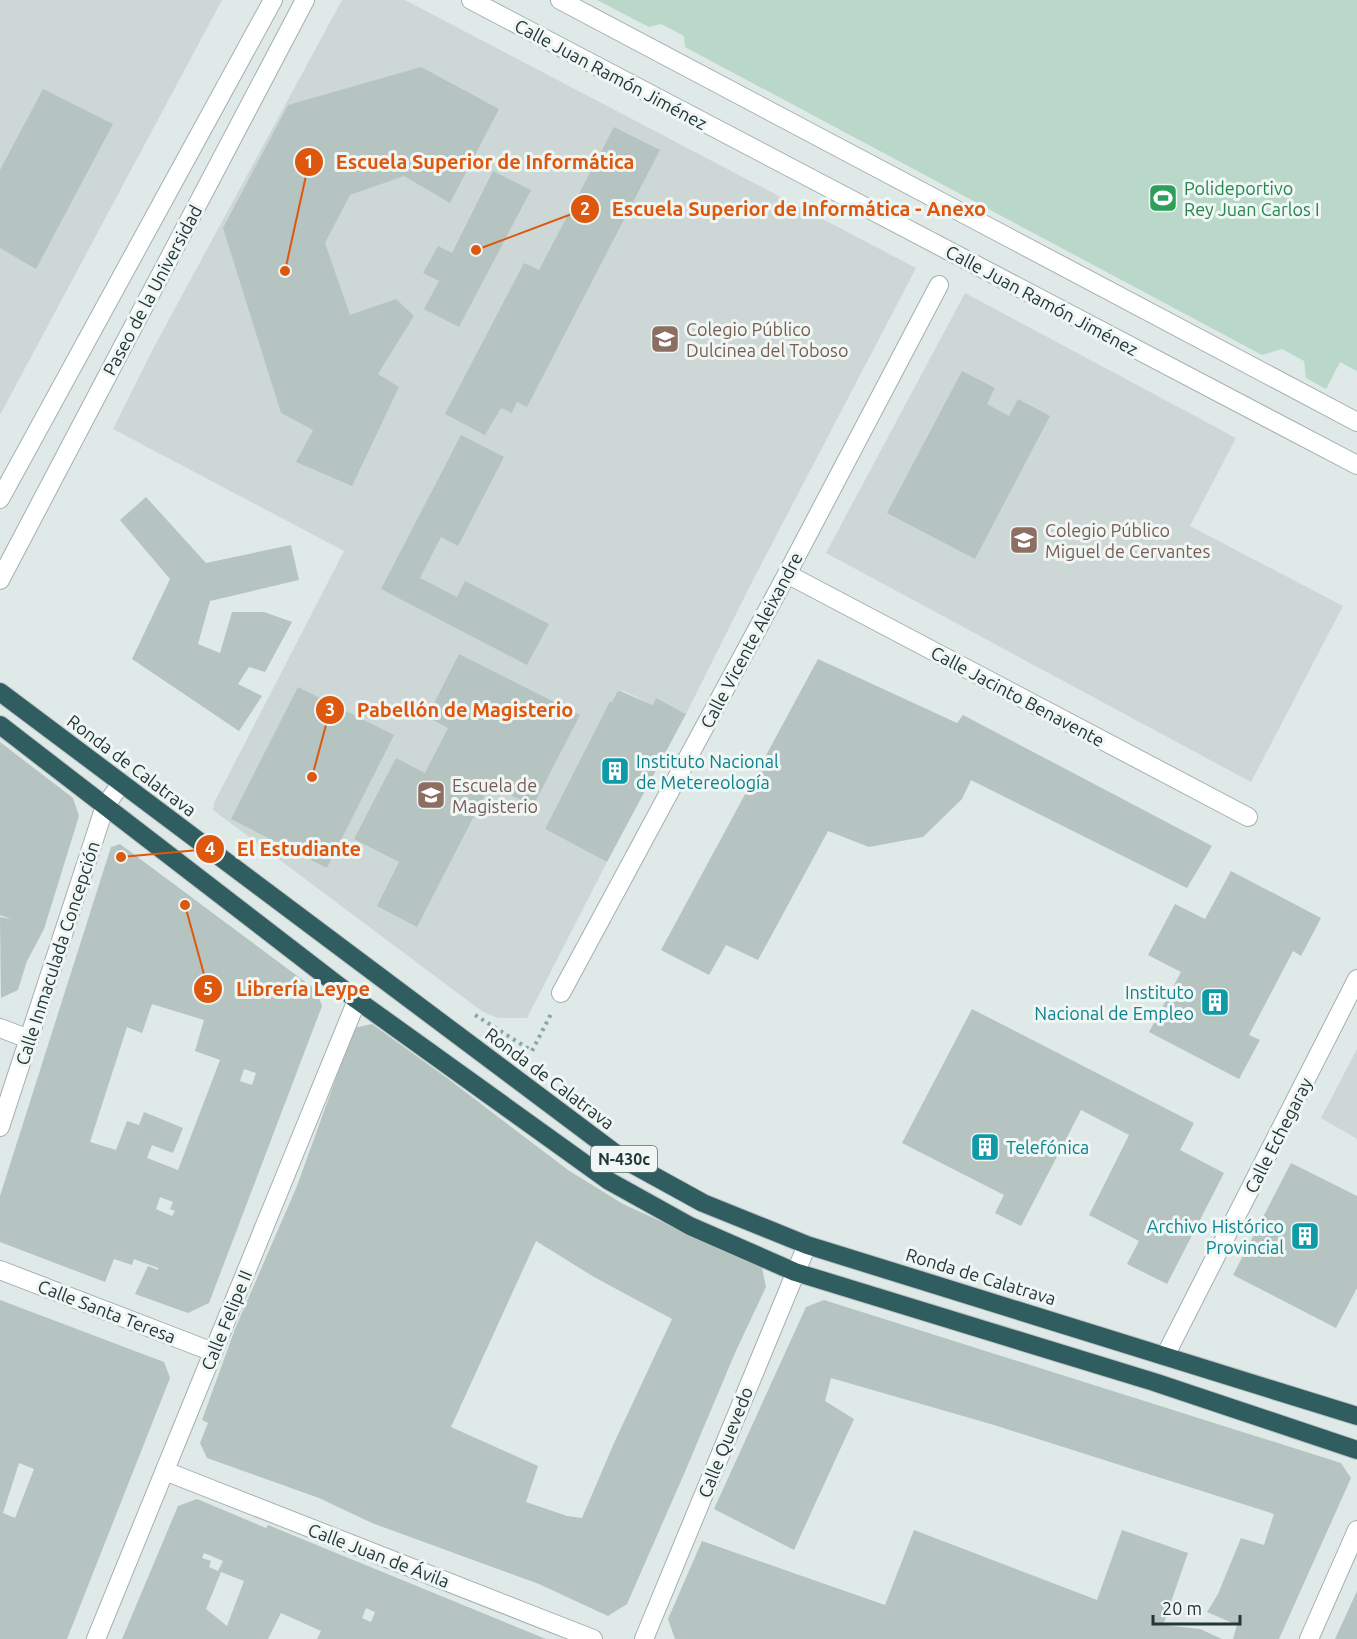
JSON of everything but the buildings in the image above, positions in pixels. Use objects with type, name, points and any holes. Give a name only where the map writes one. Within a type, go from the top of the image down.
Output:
[{"type":"highway","name":"Ronda de Calatrava","points":[[0,692],[623,1159],[703,1203],[807,1245],[1357,1416]]},
{"type":"highway","name":"N-430c","points":[[0,725],[357,1000],[609,1181],[690,1227],[795,1272],[1154,1382],[1357,1450]]},
{"type":"street","name":"Paseo de la Universidad","points":[[0,500],[273,0]]},
{"type":"street","name":"Paseo de la Universidad","points":[[0,580],[305,0]]},
{"type":"street","name":"Calle Juan Ramón Jiménez","points":[[471,0],[1357,465]]},
{"type":"street","points":[[560,0],[1357,422]]},
{"type":"street","name":"Calle Vicente Aleixandre","points":[[561,993],[787,574],[939,285]]},
{"type":"street","name":"Calle Jacinto Benavente","points":[[787,574],[1248,817]]},
{"type":"street","name":"Calle Inmaculada Concepción","points":[[0,1127],[105,806],[122,784]]},
{"type":"street","name":"Calle Echegaray","points":[[1165,1356],[1357,979]]},
{"type":"street","name":"Calle Felipe II","points":[[96,1639],[357,1000]]},
{"type":"street","points":[[0,1028],[29,1039]]},
{"type":"street","name":"Calle Quevedo","points":[[644,1639],[807,1245]]},
{"type":"street","name":"Calle Santa Teresa","points":[[0,1270],[213,1352]]},
{"type":"street","name":"Calle Juan de Ávila","points":[[165,1471],[593,1639]]},
{"type":"street","points":[[1309,1639],[1351,1561],[1357,1530]]},
{"type":"path","points":[[471,1013],[532,1051],[561,993]]},
{"type":"shaded area","points":[[0,0],[222,0],[0,415]]},
{"type":"shaded area","points":[[342,0],[405,0],[916,268],[752,582],[686,714],[656,698],[653,705],[624,691],[617,692],[612,702],[610,701],[545,829],[607,862],[527,1018],[498,1018],[483,1012],[213,810],[214,803],[344,551],[113,429],[153,349]]},
{"type":"shaded area","name":"Colegio Público Miguel de Cervantes","points":[[965,293],[1236,438],[1190,526],[1343,606],[1251,782],[826,553]]},
{"type":"shaded area","points":[[1357,1049],[1357,1139],[1321,1118]]},
{"type":"green space","name":"Polideportivo Rey Juan Carlos I","points":[[597,0],[1357,0],[1357,371],[1340,362],[1326,389],[1306,378],[1304,361],[1282,349],[1262,355],[685,47],[684,36],[661,24],[649,27]]},
{"type":"place","name":"Polideportivo Rey Juan Carlos I","points":[[1163,198]]},
{"type":"place","name":"Escuela Superior de Informática - Anexo","points":[[476,250]]},
{"type":"place","name":"Escuela Superior de Informática","points":[[285,271]]},
{"type":"place","name":"Colegio Público Dulcinea del Toboso","points":[[665,339]]},
{"type":"place","name":"Colegio Público Miguel de Cervantes","points":[[1024,540]]},
{"type":"place","name":"Instituto Nacional de Metereología","points":[[615,771]]},
{"type":"place","name":"Pabellón de Magisterio","points":[[312,777]]},
{"type":"place","name":"Escuela de Magisterio","points":[[431,795]]},
{"type":"place","name":"El Estudiante","points":[[121,857]]},
{"type":"place","name":"Librería Leype","points":[[185,905]]},
{"type":"place","name":"Instituto Nacional de Empleo","points":[[1215,1002]]},
{"type":"place","name":"Telefónica","points":[[985,1147]]},
{"type":"place","name":"Archivo Histórico Provincial","points":[[1305,1236]]}]
